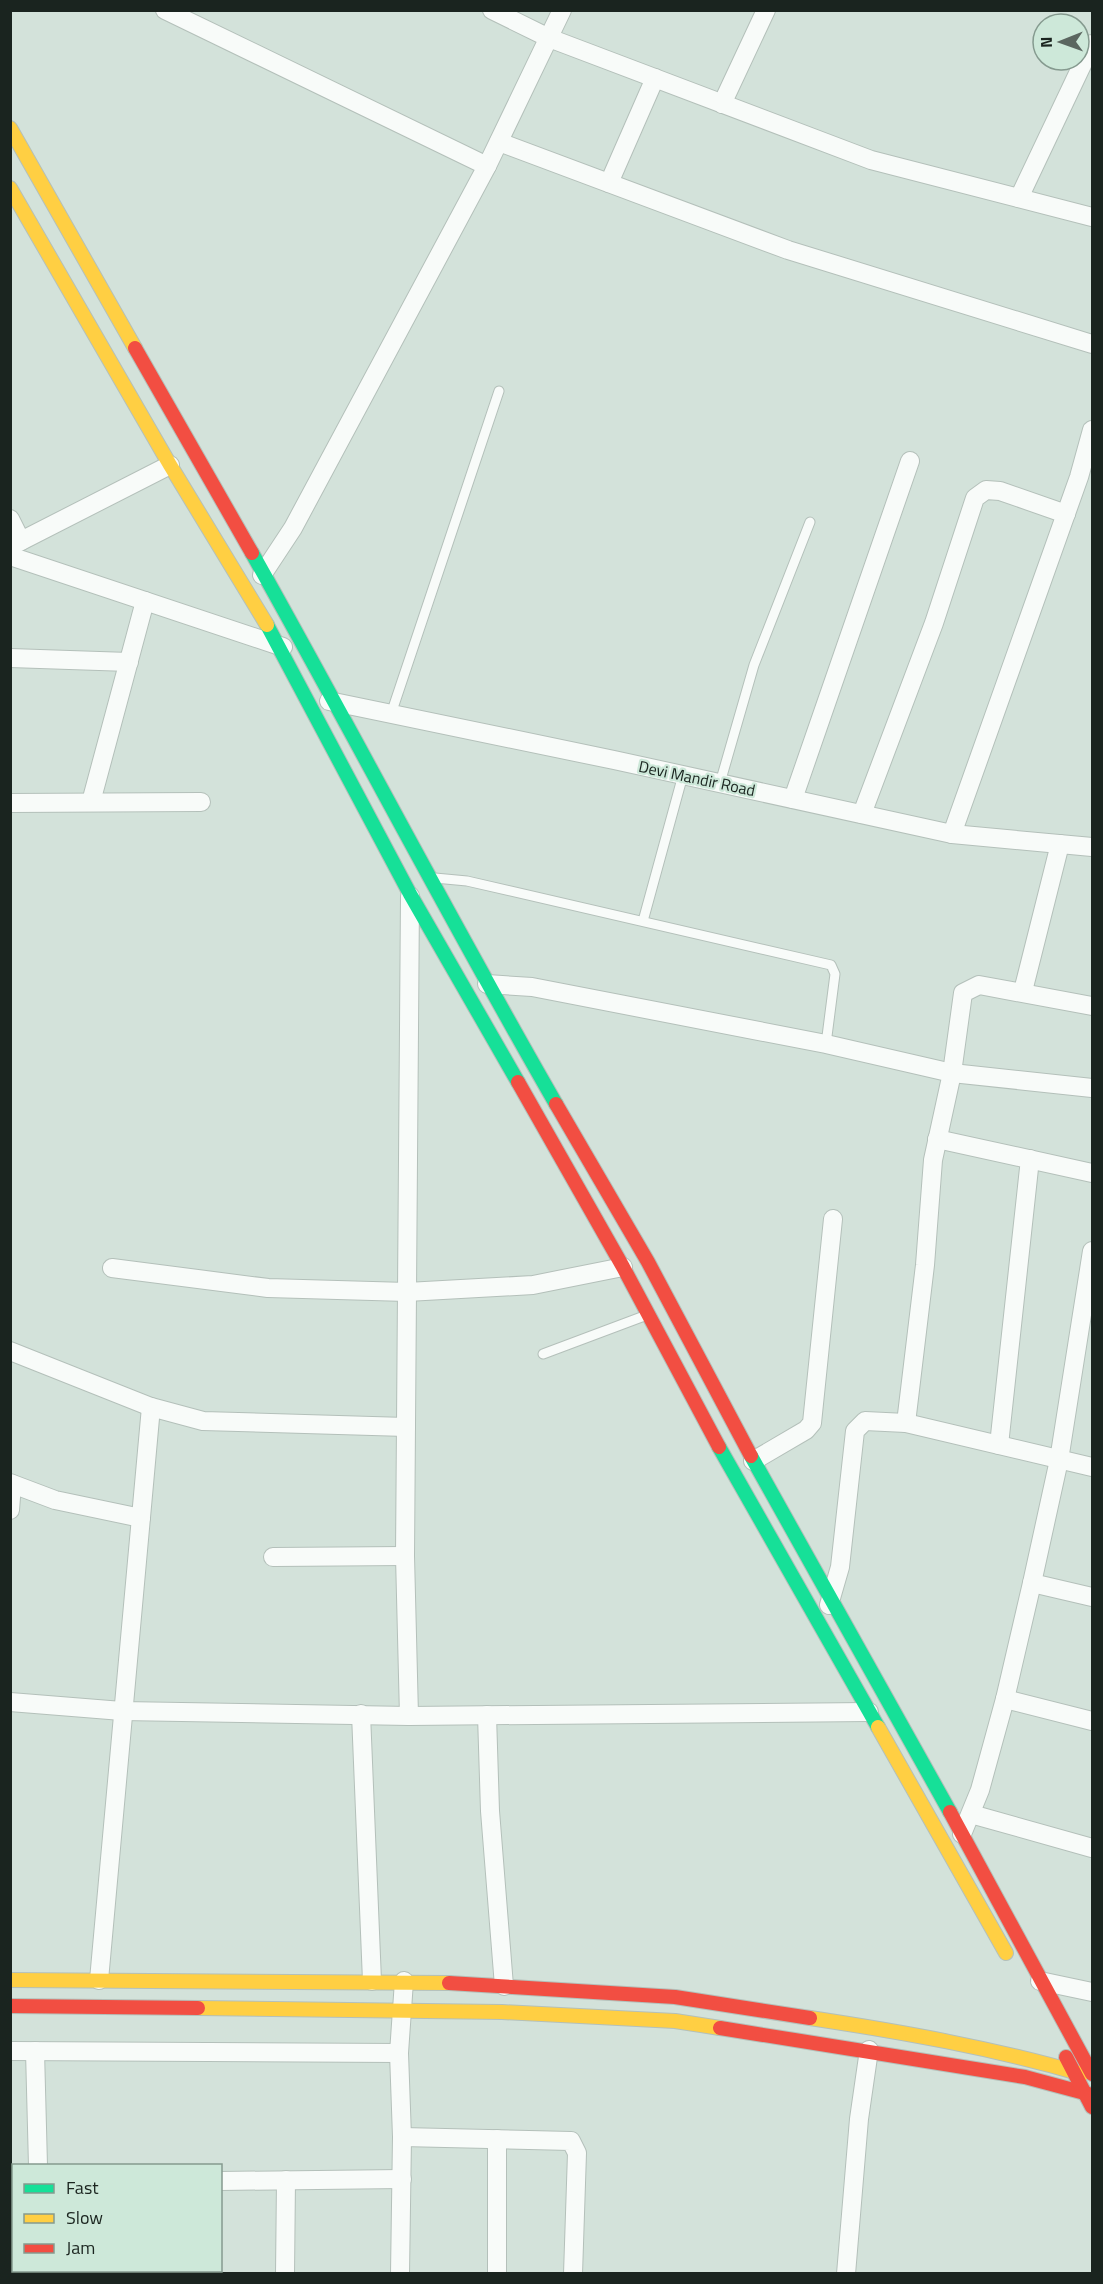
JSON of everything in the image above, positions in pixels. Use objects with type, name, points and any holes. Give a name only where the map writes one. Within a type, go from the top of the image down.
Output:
[{"type":"street","points":[[165,10],[487,166]]},
{"type":"street","points":[[492,10],[549,38],[871,160],[1092,217]]},
{"type":"street","points":[[262,575],[293,528],[487,166],[562,10]]},
{"type":"street","points":[[722,104],[766,10]]},
{"type":"street","points":[[1019,198],[1092,44]]},
{"type":"street","points":[[609,183],[655,78]]},
{"type":"street","points":[[10,128],[307,655],[336,702],[660,1310],[753,1461],[962,1834],[1092,2076]]},
{"type":"street","points":[[499,142],[788,250],[1092,344]]},
{"type":"street","points":[[10,188],[170,465],[280,646],[303,696],[324,730],[410,894],[623,1267],[660,1310],[719,1447],[1014,1966]]},
{"type":"street","points":[[951,834],[1066,514],[1092,430]]},
{"type":"street","points":[[793,799],[910,461]]},
{"type":"street","points":[[10,519],[16,544],[170,465]]},
{"type":"street","points":[[862,814],[934,623],[975,498],[986,490],[1000,491],[1066,514]]},
{"type":"street","points":[[10,556],[307,655]]},
{"type":"street","points":[[91,802],[145,601]]},
{"type":"street","points":[[10,658],[129,662]]},
{"type":"street","name":"Devi Mandir Road","points":[[303,696],[683,775],[951,834],[1092,847]]},
{"type":"street","points":[[10,803],[201,802]]},
{"type":"street","points":[[1023,991],[1060,844]]},
{"type":"street","points":[[409,1716],[405,1556],[410,894]]},
{"type":"street","points":[[487,984],[532,987],[826,1044],[952,1073],[1092,1088]]},
{"type":"street","points":[[906,1423],[937,1139],[952,1073],[963,993],[979,985],[1023,991],[1092,1006]]},
{"type":"street","points":[[937,1139],[1092,1173]]},
{"type":"street","points":[[999,1445],[1030,1159]]},
{"type":"street","points":[[753,1461],[806,1430],[812,1423],[833,1219]]},
{"type":"street","points":[[962,1834],[971,1814],[1005,1699],[1032,1582],[1059,1460],[1092,1251]]},
{"type":"street","points":[[112,1268],[268,1288],[407,1292],[533,1286],[623,1267]]},
{"type":"street","points":[[10,1351],[151,1407],[203,1421],[406,1427]]},
{"type":"street","points":[[99,1980],[151,1407]]},
{"type":"street","points":[[821,1626],[840,1567],[855,1431],[865,1421],[906,1423],[1092,1467]]},
{"type":"street","points":[[10,1510],[11,1484],[55,1500],[141,1518]]},
{"type":"street","points":[[273,1557],[405,1556]]},
{"type":"street","points":[[1032,1582],[1092,1597]]},
{"type":"street","points":[[1005,1699],[1092,1721]]},
{"type":"street","points":[[10,1701],[122,1711],[409,1716],[869,1712]]},
{"type":"street","points":[[362,1714],[372,1981]]},
{"type":"street","points":[[487,1715],[490,1811],[504,1986]]},
{"type":"street","points":[[971,1814],[1092,1848]]},
{"type":"street","points":[[10,1980],[404,1981],[675,1996],[898,2031],[1024,2056],[1092,2076]]},
{"type":"street","points":[[400,2274],[402,2137],[399,2053],[404,1981]]},
{"type":"street","points":[[1040,1981],[1092,1992]]},
{"type":"street","points":[[10,2006],[403,2010],[675,2021],[869,2050],[1025,2077],[1088,2094]]},
{"type":"street","points":[[1058,2043],[1088,2094],[1092,2107]]},
{"type":"street","points":[[846,2274],[858,2131],[869,2050]]},
{"type":"street","points":[[10,2051],[399,2053]]},
{"type":"street","points":[[36,2051],[38,2164]]},
{"type":"street","points":[[402,2137],[571,2141],[577,2153],[573,2274]]},
{"type":"street","points":[[497,2139],[497,2274]]},
{"type":"street","points":[[222,2181],[402,2179]]},
{"type":"street","points":[[285,2274],[286,2180]]},
{"type":"lane","points":[[392,714],[499,391]]},
{"type":"lane","points":[[720,783],[754,665],[810,522]]},
{"type":"lane","points":[[643,921],[683,775]]},
{"type":"lane","points":[[430,878],[467,880],[831,965],[835,974],[826,1044]]},
{"type":"lane","points":[[543,1354],[660,1310]]},
{"type":"traffic: fast","points":[[252,553],[556,1104]]},
{"type":"traffic: fast","points":[[267,625],[410,894],[518,1082]]},
{"type":"traffic: fast","points":[[719,1447],[878,1727]]},
{"type":"traffic: fast","points":[[751,1456],[950,1812]]},
{"type":"traffic: slow","points":[[10,128],[135,348]]},
{"type":"traffic: slow","points":[[10,188],[170,465],[267,625]]},
{"type":"traffic: slow","points":[[878,1727],[1006,1953]]},
{"type":"traffic: slow","points":[[10,1980],[449,1983]]},
{"type":"traffic: slow","points":[[198,2008],[502,2012],[675,2021],[720,2028]]},
{"type":"traffic: slow","points":[[810,2018],[947,2041],[1082,2074]]},
{"type":"traffic: jam","points":[[135,348],[252,553]]},
{"type":"traffic: jam","points":[[518,1082],[623,1267],[719,1447]]},
{"type":"traffic: jam","points":[[556,1104],[648,1262],[751,1456]]},
{"type":"traffic: jam","points":[[950,1812],[1092,2074]]},
{"type":"traffic: jam","points":[[449,1983],[675,1997],[810,2018]]},
{"type":"traffic: jam","points":[[10,2006],[198,2008]]},
{"type":"traffic: jam","points":[[720,2028],[1025,2077],[1092,2095]]},
{"type":"traffic: jam","points":[[1066,2057],[1092,2107]]}]
